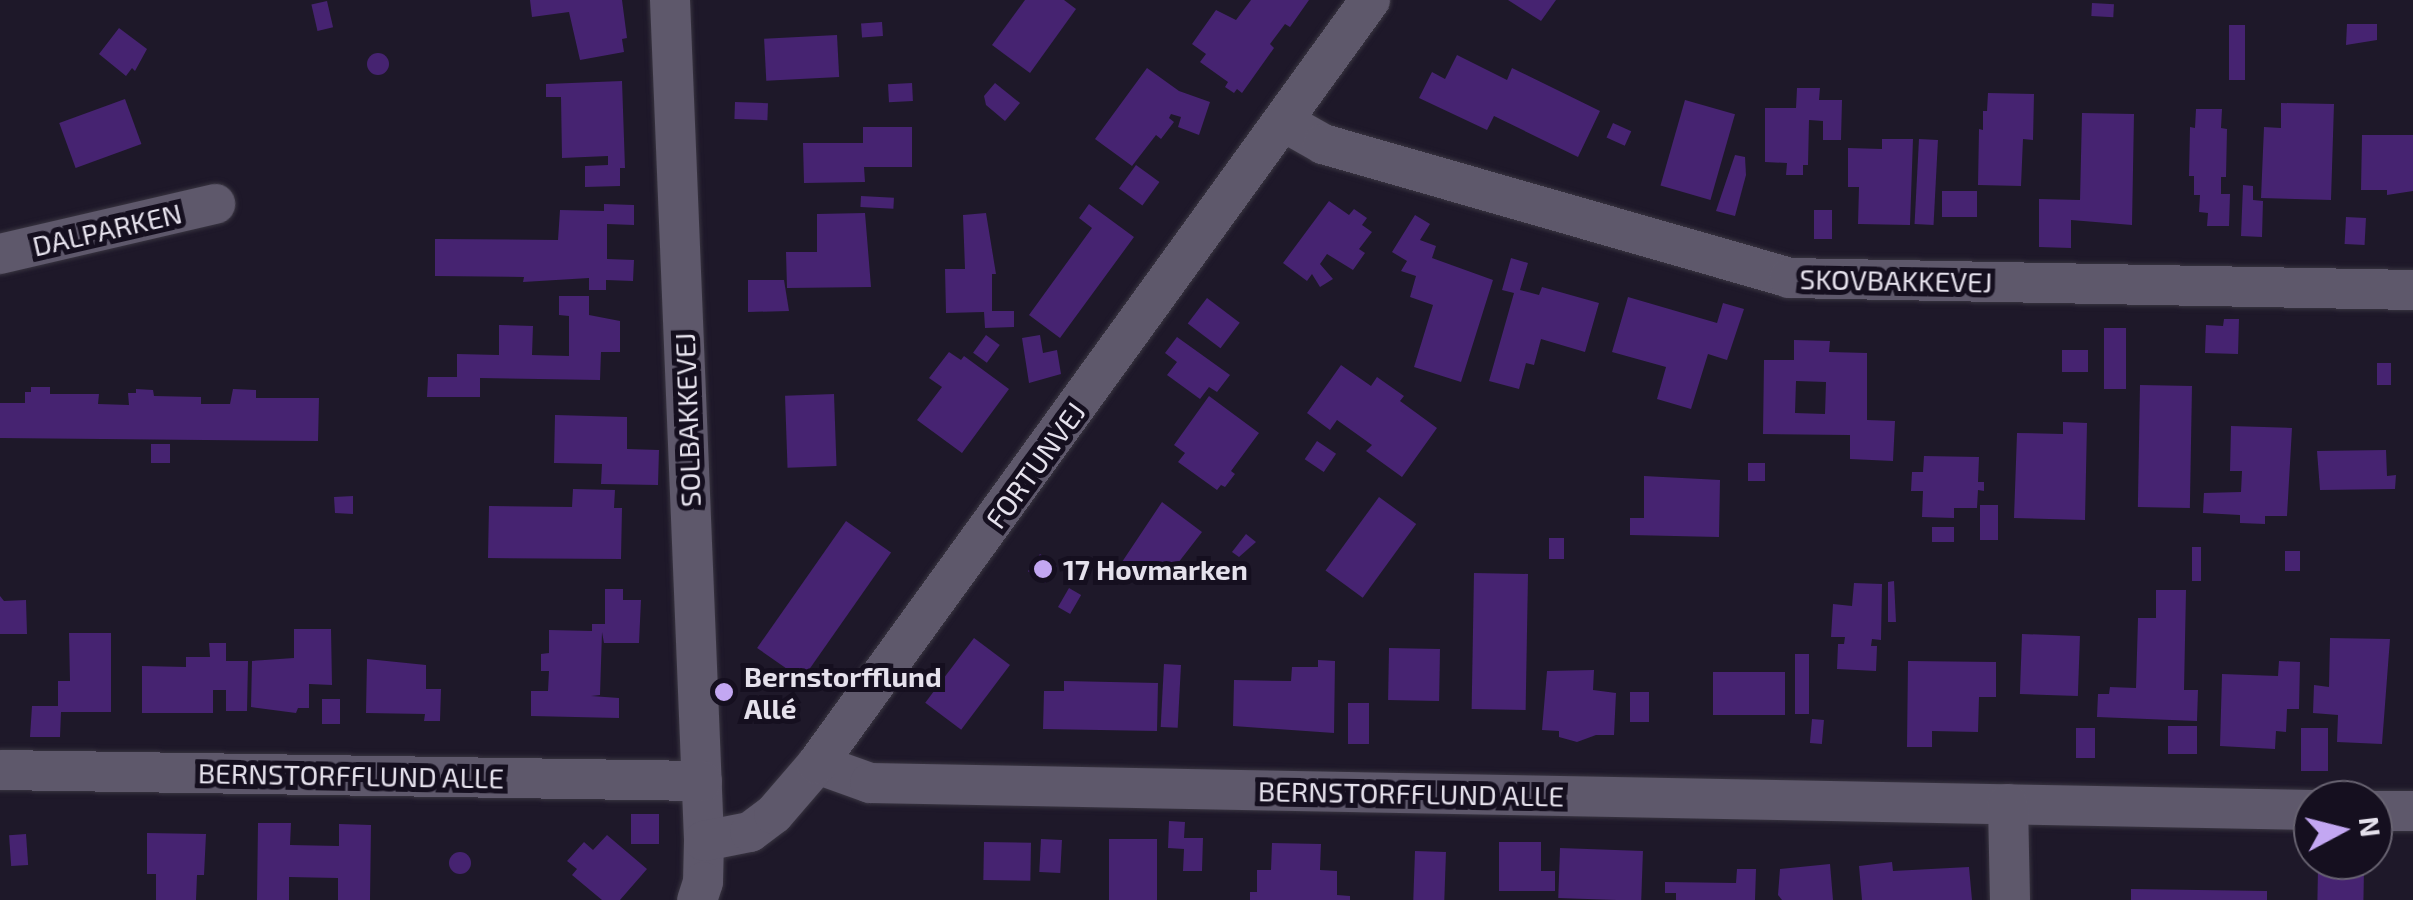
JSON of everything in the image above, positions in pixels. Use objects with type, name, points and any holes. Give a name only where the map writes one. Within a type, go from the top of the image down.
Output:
[{"type":"street","name":"SOLBAKKEVEJ","points":[[670,0],[704,841]]},
{"type":"street","name":"FORTUNVEJ","points":[[704,841],[750,832],[774,814],[817,764],[1370,0]]},
{"type":"street","name":"SKOVBAKKEVEJ","points":[[1284,122],[1323,144],[1789,278],[2413,290]]},
{"type":"street","name":"DALPARKEN","points":[[0,254],[215,204]]},
{"type":"street","name":"BERNSTORFFLUND ALLE","points":[[817,764],[870,783],[2293,810]]},
{"type":"street","name":"BERNSTORFFLUND ALLE","points":[[0,770],[702,781]]},
{"type":"street","points":[[2008,804],[2010,900]]},
{"type":"street","points":[[697,900],[703,882],[704,841]]},
{"type":"building","points":[[530,0],[622,0],[627,38],[622,39],[624,52],[580,60],[569,12],[532,17]]},
{"type":"building","points":[[1025,0],[1064,0],[1076,9],[1030,73],[992,45]]},
{"type":"building","points":[[1251,0],[1309,0],[1290,27],[1285,24],[1270,44],[1274,48],[1242,93],[1237,89],[1234,93],[1225,87],[1228,82],[1200,62],[1206,54],[1192,44],[1216,10],[1236,20]]},
{"type":"building","points":[[1508,0],[1556,0],[1541,21]]},
{"type":"building","points":[[327,1],[333,27],[317,31],[311,5]]},
{"type":"building","points":[[2092,3],[2114,4],[2113,17],[2091,16]]},
{"type":"building","points":[[882,22],[883,36],[862,37],[861,23]]},
{"type":"building","points":[[2347,24],[2377,24],[2377,40],[2346,45]]},
{"type":"building","points":[[2229,25],[2245,25],[2245,80],[2229,80]]},
{"type":"building","points":[[119,28],[147,49],[135,71],[132,68],[126,76],[99,54]]},
{"type":"building","points":[[837,35],[839,77],[766,81],[764,39]]},
{"type":"building","points":[[378,53],[389,64],[378,75],[367,64]]},
{"type":"building","points":[[1457,55],[1507,80],[1512,68],[1600,111],[1578,157],[1494,116],[1487,130],[1419,98],[1432,72],[1445,79]]},
{"type":"building","points":[[1147,68],[1179,91],[1210,102],[1199,135],[1178,127],[1181,117],[1171,114],[1169,118],[1174,122],[1161,139],[1156,135],[1132,166],[1095,139]]},
{"type":"building","points":[[622,81],[625,168],[620,168],[620,186],[585,187],[585,166],[608,165],[608,156],[562,158],[561,97],[546,97],[546,84]]},
{"type":"building","points":[[912,83],[913,101],[889,102],[888,84]]},
{"type":"building","points":[[995,83],[1020,103],[1005,121],[986,105],[984,96]]},
{"type":"building","points":[[1797,88],[1820,88],[1819,100],[1842,100],[1841,140],[1823,140],[1823,121],[1809,120],[1808,165],[1803,165],[1803,175],[1786,175],[1787,163],[1765,162],[1765,108],[1796,108]]},
{"type":"building","points":[[1988,93],[2034,94],[2033,140],[2023,139],[2021,186],[1978,185],[1979,129],[1983,130]]},
{"type":"building","points":[[125,99],[141,144],[76,168],[59,123]]},
{"type":"building","points":[[1685,100],[1735,114],[1710,200],[1660,186]]},
{"type":"building","points":[[735,102],[768,103],[767,120],[734,119]]},
{"type":"building","points":[[2281,103],[2334,104],[2331,200],[2261,198],[2264,127],[2281,128]]},
{"type":"building","points":[[2196,109],[2222,109],[2221,128],[2227,129],[2226,177],[2221,177],[2221,194],[2230,194],[2229,226],[2207,226],[2208,213],[2199,212],[2200,195],[2194,195],[2194,176],[2189,176],[2190,127],[2195,128]]},
{"type":"building","points":[[2082,113],[2134,114],[2132,225],[2071,220],[2071,248],[2039,247],[2039,199],[2080,200]]},
{"type":"building","points":[[1613,123],[1631,131],[1625,146],[1606,138]]},
{"type":"building","points":[[863,127],[912,127],[912,167],[864,167],[865,182],[804,183],[803,143],[863,143]]},
{"type":"building","points":[[2362,135],[2413,135],[2413,191],[2387,195],[2387,190],[2361,190]]},
{"type":"building","points":[[1882,139],[1913,139],[1910,225],[1858,224],[1859,187],[1848,187],[1848,148],[1882,149]]},
{"type":"building","points":[[1919,139],[1938,140],[1934,225],[1915,224]]},
{"type":"building","points":[[1735,155],[1745,157],[1746,175],[1735,216],[1716,211]]},
{"type":"building","points":[[1136,165],[1159,182],[1142,206],[1119,188]]},
{"type":"building","points":[[2243,185],[2253,186],[2253,200],[2263,201],[2262,237],[2241,236]]},
{"type":"building","points":[[1942,191],[1977,191],[1977,217],[1942,217]]},
{"type":"building","points":[[861,196],[894,198],[893,209],[860,207]]},
{"type":"building","points":[[1329,201],[1349,215],[1354,209],[1367,218],[1362,225],[1372,232],[1359,249],[1365,253],[1353,270],[1327,254],[1320,264],[1333,279],[1320,287],[1312,274],[1307,281],[1283,263]]},
{"type":"building","points":[[604,204],[634,205],[634,225],[607,224],[607,259],[634,260],[633,281],[606,280],[606,290],[589,290],[589,278],[523,282],[524,277],[435,276],[435,239],[558,240],[560,210],[604,211]]},
{"type":"building","points":[[1089,204],[1134,237],[1060,338],[1029,315],[1092,228],[1079,218]]},
{"type":"building","points":[[1814,210],[1832,210],[1832,239],[1814,239]]},
{"type":"building","points":[[865,213],[871,287],[787,288],[786,252],[817,252],[817,214]]},
{"type":"building","points":[[986,213],[996,274],[992,274],[992,311],[1014,311],[1014,327],[985,328],[984,312],[946,313],[945,269],[965,269],[963,215]]},
{"type":"building","points":[[1415,215],[1430,224],[1420,240],[1436,246],[1432,258],[1493,280],[1461,382],[1414,367],[1433,305],[1410,297],[1416,276],[1401,271],[1407,261],[1392,252]]},
{"type":"building","points":[[2346,217],[2366,218],[2365,245],[2345,244]]},
{"type":"building","points":[[1511,258],[1528,263],[1520,290],[1539,295],[1542,287],[1599,303],[1585,352],[1541,339],[1534,365],[1526,363],[1519,389],[1489,381],[1514,293],[1502,290]]},
{"type":"building","points":[[748,280],[784,280],[789,311],[748,312]]},
{"type":"building","points":[[559,296],[589,296],[589,315],[620,321],[620,352],[601,352],[600,380],[480,378],[480,397],[427,397],[428,377],[457,377],[457,354],[499,355],[499,325],[533,326],[532,355],[569,356],[569,316],[559,315]]},
{"type":"building","points":[[1628,297],[1717,323],[1723,303],[1744,309],[1727,360],[1708,354],[1691,409],[1657,399],[1666,367],[1612,352]]},
{"type":"building","points":[[1207,298],[1240,323],[1220,348],[1188,324]]},
{"type":"building","points":[[2224,319],[2239,319],[2238,354],[2205,353],[2206,325],[2223,326]]},
{"type":"building","points":[[2104,328],[2126,328],[2126,389],[2104,389]]},
{"type":"building","points":[[986,335],[1000,345],[987,363],[973,353]]},
{"type":"building","points":[[1040,335],[1043,353],[1057,350],[1061,374],[1029,383],[1022,338]]},
{"type":"building","points":[[1177,337],[1230,375],[1217,392],[1209,387],[1200,399],[1167,375],[1177,362],[1165,353]]},
{"type":"building","points":[[1794,340],[1830,341],[1829,352],[1867,353],[1867,420],[1895,421],[1893,461],[1850,459],[1850,435],[1763,434],[1764,360],[1794,360]],"holes":[[[1796,381],[1826,382],[1825,414],[1795,413]]]},
{"type":"building","points":[[2062,350],[2088,350],[2088,372],[2062,372]]},
{"type":"building","points":[[949,352],[961,360],[964,356],[1009,389],[962,453],[917,420],[942,387],[929,378]]},
{"type":"building","points":[[2377,363],[2391,363],[2391,385],[2377,385]]},
{"type":"building","points":[[1341,365],[1371,386],[1377,377],[1404,396],[1400,401],[1437,428],[1402,477],[1366,451],[1372,445],[1337,420],[1330,430],[1307,413]]},
{"type":"building","points":[[2140,385],[2192,386],[2190,508],[2138,507]]},
{"type":"building","points":[[31,387],[50,387],[50,394],[99,394],[98,404],[129,405],[128,393],[136,393],[136,389],[153,390],[154,396],[201,397],[201,404],[230,404],[233,389],[256,390],[256,398],[319,398],[318,441],[0,438],[0,403],[25,403],[25,392],[31,392]]},
{"type":"building","points":[[834,394],[837,466],[788,468],[785,396]]},
{"type":"building","points":[[1209,396],[1259,433],[1231,471],[1235,474],[1225,487],[1221,485],[1217,490],[1178,462],[1185,453],[1174,445]]},
{"type":"building","points":[[555,415],[627,417],[627,449],[659,450],[658,485],[601,484],[602,464],[554,463]]},
{"type":"building","points":[[2063,422],[2087,423],[2085,520],[2014,518],[2017,433],[2063,434]]},
{"type":"building","points":[[2231,426],[2292,428],[2287,516],[2265,516],[2265,524],[2240,523],[2240,515],[2203,513],[2204,493],[2241,492],[2242,471],[2230,471]]},
{"type":"building","points":[[1317,441],[1336,454],[1324,472],[1305,459]]},
{"type":"building","points":[[151,444],[170,444],[170,463],[151,463]]},
{"type":"building","points":[[2386,450],[2387,476],[2396,475],[2395,489],[2320,490],[2317,451]]},
{"type":"building","points":[[1924,456],[1979,457],[1978,482],[1984,482],[1984,491],[1978,490],[1977,508],[1954,508],[1954,518],[1922,517],[1923,491],[1911,491],[1912,472],[1923,472]]},
{"type":"building","points":[[1748,463],[1765,463],[1765,481],[1748,481]]},
{"type":"building","points":[[1644,476],[1720,480],[1719,537],[1630,535],[1630,518],[1644,518]]},
{"type":"building","points":[[573,489],[615,490],[614,508],[622,508],[621,559],[488,558],[489,506],[572,507]]},
{"type":"building","points":[[353,496],[353,514],[335,513],[334,497]]},
{"type":"building","points":[[1379,497],[1416,524],[1363,598],[1326,571]]},
{"type":"building","points":[[1162,502],[1202,532],[1168,576],[1153,564],[1142,580],[1120,565]]},
{"type":"building","points":[[1980,505],[1998,505],[1998,540],[1980,540]]},
{"type":"building","points":[[846,521],[891,553],[802,680],[757,648]]},
{"type":"building","points":[[1932,527],[1954,527],[1954,542],[1932,542]]},
{"type":"building","points":[[1246,534],[1256,542],[1239,557],[1232,552]]},
{"type":"building","points":[[1549,538],[1564,538],[1564,559],[1549,559]]},
{"type":"building","points":[[2192,547],[2201,547],[2201,581],[2192,581]]},
{"type":"building","points":[[2285,551],[2300,551],[2300,571],[2285,571]]},
{"type":"building","name":"17 Hovmarken","points":[[1040,554],[1057,566],[1045,583],[1028,571]]},
{"type":"building","points":[[1474,573],[1528,574],[1526,710],[1472,709]]},
{"type":"building","points":[[1894,581],[1896,622],[1888,622],[1888,582]]},
{"type":"building","points":[[1854,583],[1882,584],[1881,640],[1872,639],[1871,646],[1877,646],[1876,671],[1837,669],[1838,644],[1844,644],[1845,637],[1831,637],[1833,604],[1852,606]]},
{"type":"building","points":[[1069,588],[1081,595],[1070,614],[1058,607]]},
{"type":"building","points":[[605,589],[623,589],[623,600],[641,600],[639,643],[604,643],[602,632],[600,695],[591,696],[619,698],[619,718],[531,716],[531,691],[548,691],[549,671],[541,671],[541,654],[549,653],[549,630],[592,631],[592,624],[605,624]]},
{"type":"building","points":[[2156,590],[2186,590],[2184,690],[2198,690],[2197,721],[2097,717],[2098,694],[2109,694],[2110,687],[2136,688],[2138,618],[2156,618]]},
{"type":"building","points":[[0,596],[4,601],[26,600],[27,634],[0,634]]},
{"type":"building","points":[[294,629],[331,629],[332,685],[309,684],[309,708],[298,708],[296,713],[251,707],[252,661],[294,658]]},
{"type":"building","points":[[69,633],[111,633],[111,712],[61,712],[60,737],[30,737],[32,706],[58,706],[58,681],[70,681]]},
{"type":"building","points":[[2022,634],[2080,636],[2078,696],[2020,694]]},
{"type":"building","points":[[974,638],[1010,665],[961,730],[925,703]]},
{"type":"building","points":[[2330,638],[2390,639],[2382,744],[2337,742],[2338,715],[2313,713],[2314,685],[2329,687]]},
{"type":"building","points":[[209,643],[226,643],[226,661],[248,661],[247,711],[226,711],[226,690],[213,690],[213,713],[142,713],[142,666],[186,667],[186,657],[210,657]]},
{"type":"building","points":[[1389,648],[1440,649],[1439,701],[1388,700]]},
{"type":"building","points":[[1795,654],[1809,654],[1809,714],[1795,714]]},
{"type":"building","points":[[367,659],[426,665],[426,689],[441,689],[440,721],[424,721],[425,714],[366,713]]},
{"type":"building","points":[[1318,660],[1335,661],[1334,733],[1233,726],[1234,680],[1291,681],[1292,667],[1318,667]]},
{"type":"building","points":[[1908,661],[1996,662],[1996,697],[1979,697],[1978,732],[1932,731],[1932,747],[1907,747]]},
{"type":"building","points":[[2279,661],[2300,662],[2299,709],[2287,709],[2286,732],[2276,731],[2275,749],[2220,746],[2222,674],[2278,676]]},
{"type":"building","points":[[1164,664],[1181,665],[1178,728],[1161,727]]},
{"type":"building","points":[[1594,670],[1593,690],[1616,693],[1614,735],[1596,735],[1577,742],[1559,737],[1559,731],[1542,730],[1547,671]]},
{"type":"building","points":[[1713,672],[1785,672],[1785,715],[1713,715]]},
{"type":"building","points":[[1064,681],[1158,683],[1157,731],[1043,729],[1044,691],[1064,691]]},
{"type":"building","points":[[1630,692],[1649,692],[1649,722],[1630,722]]},
{"type":"building","points":[[322,699],[340,699],[340,724],[322,724]]},
{"type":"building","points":[[1348,703],[1369,703],[1369,744],[1348,744]]},
{"type":"building","points":[[1812,719],[1824,720],[1822,744],[1810,743]]},
{"type":"building","points":[[2168,726],[2197,726],[2197,754],[2168,754]]},
{"type":"building","points":[[2076,728],[2095,728],[2095,758],[2076,758]]},
{"type":"building","points":[[2301,728],[2328,728],[2328,771],[2301,771]]},
{"type":"building","points":[[631,814],[659,814],[659,844],[631,844]]},
{"type":"building","points":[[1169,821],[1185,822],[1184,838],[1203,838],[1202,871],[1183,871],[1184,849],[1168,848]]},
{"type":"building","points":[[258,823],[291,823],[290,845],[339,846],[339,824],[371,825],[370,900],[338,900],[338,878],[289,877],[289,900],[257,900]]},
{"type":"building","points":[[147,833],[206,834],[204,875],[197,875],[196,900],[156,900],[156,874],[147,874]]},
{"type":"building","points":[[26,834],[28,865],[11,866],[9,835]]},
{"type":"building","points":[[607,835],[647,869],[620,900],[602,900],[572,875],[577,869],[567,861],[584,842],[593,850]]},
{"type":"building","points":[[1041,839],[1062,840],[1060,873],[1039,872]]},
{"type":"building","points":[[1109,839],[1157,839],[1157,900],[1109,900]]},
{"type":"building","points":[[984,842],[1031,843],[1030,881],[983,880]]},
{"type":"building","points":[[1499,842],[1541,842],[1541,871],[1555,871],[1555,891],[1499,891]]},
{"type":"building","points":[[1272,843],[1321,844],[1320,870],[1337,871],[1337,895],[1350,896],[1350,900],[1250,900],[1250,892],[1257,892],[1257,870],[1271,870]]},
{"type":"building","points":[[1560,848],[1643,851],[1641,900],[1558,898]]},
{"type":"building","points":[[1415,851],[1446,852],[1444,900],[1413,900]]},
{"type":"building","points":[[460,852],[471,863],[460,874],[449,863]]},
{"type":"building","points":[[1892,862],[1893,871],[1969,867],[1972,900],[1862,900],[1859,866]]},
{"type":"building","points":[[1830,864],[1833,900],[1782,900],[1778,895],[1780,869]]},
{"type":"building","points":[[1737,869],[1756,869],[1755,900],[1676,900],[1676,893],[1665,893],[1665,882],[1736,883]]},
{"type":"building","points":[[2318,880],[2364,880],[2363,900],[2317,900]]},
{"type":"building","points":[[2131,889],[2267,891],[2267,900],[2131,900]]},
{"type":"place","name":"17 Hovmarken","points":[[1043,569]]},
{"type":"place","name":"Bernstorfflund Allé","points":[[724,692]]}]
